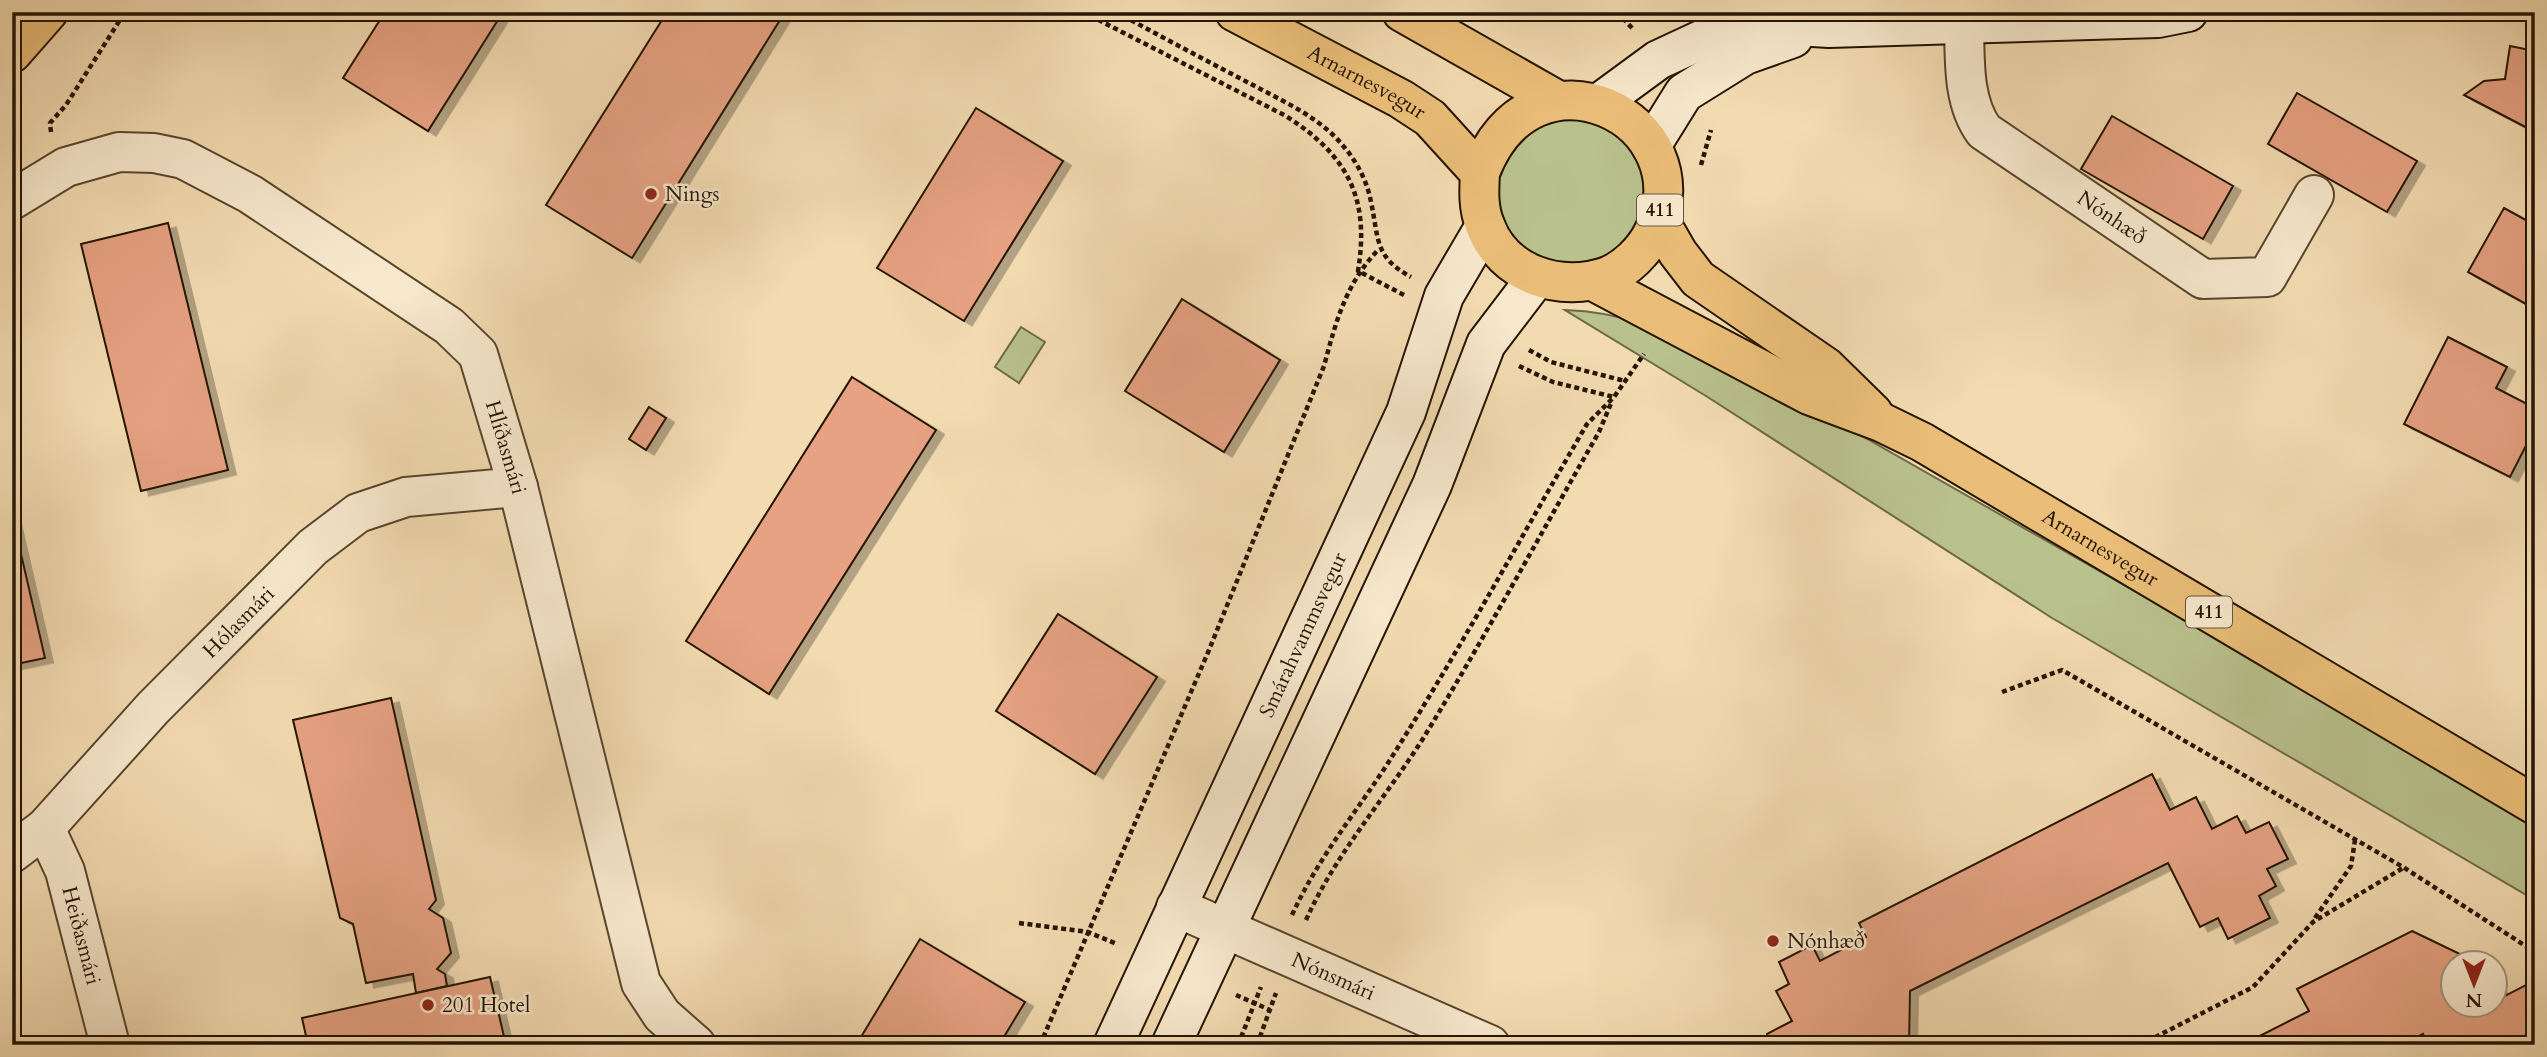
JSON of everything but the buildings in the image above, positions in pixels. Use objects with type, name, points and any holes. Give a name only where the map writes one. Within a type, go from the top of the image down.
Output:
[{"type":"main road","points":[[12,53],[48,12]]},
{"type":"main road","name":"Arnarnesvegur","points":[[1235,12],[1401,99],[1430,118],[1480,173]]},
{"type":"main road","name":"Arnarnesvegur","points":[[1402,12],[1558,100]]},
{"type":"main road","name":"Arnarnesvegur","points":[[1558,100],[1598,104],[1619,112],[1637,127],[1651,146],[1662,182],[1659,220],[1648,241],[1633,260],[1614,273],[1593,281],[1565,283],[1537,277],[1515,265],[1497,247],[1485,226],[1479,200],[1480,173],[1490,146],[1508,125],[1531,108],[1558,100]]},
{"type":"main road","name":"Arnarnesvegur","points":[[1659,220],[1678,254],[1698,279],[1826,368],[1881,422]]},
{"type":"main road","name":"Arnarnesvegur","points":[[1593,281],[1809,395],[1881,422],[1922,442],[2535,805]]},
{"type":"street","points":[[1598,104],[1658,60],[1701,40],[1763,24],[1829,28],[1964,23],[2006,17],[2158,18],[2188,12]]},
{"type":"street","name":"Nónhæð","points":[[1964,23],[1965,65],[1972,110],[1984,131],[2203,279],[2267,276],[2314,195]]},
{"type":"street","points":[[1651,146],[1684,93],[1710,74],[1745,55],[1829,28]]},
{"type":"street","name":"Hlíðasmári","points":[[12,200],[66,167],[118,152],[155,153],[183,159],[250,194],[449,326],[478,354],[518,487],[641,983],[662,1014],[696,1045]]},
{"type":"street","name":"Smárahvammsvegur","points":[[1113,1045],[1406,412],[1444,296],[1485,226]]},
{"type":"street","points":[[1171,1045],[1223,928],[1432,485],[1486,344],[1537,277]]},
{"type":"street","name":"Hólasmári","points":[[12,853],[45,828],[153,708],[313,547],[358,513],[406,497],[518,487]]},
{"type":"street","name":"Heiðasmári","points":[[45,828],[65,871],[110,1045]]},
{"type":"street","name":"Nónsmári","points":[[1176,907],[1490,1045]]},
{"type":"path","points":[[54,175],[50,122],[66,105],[125,12]]},
{"type":"path","points":[[1040,1045],[1209,650],[1324,366],[1336,321],[1358,271],[1363,236],[1359,205],[1335,157],[1315,135],[1286,116],[1083,12]]},
{"type":"path","points":[[1116,12],[1297,109],[1329,131],[1350,153],[1363,176],[1371,201],[1379,249],[1401,272],[1420,282]]},
{"type":"path","points":[[1617,12],[1642,38]]},
{"type":"path","points":[[1701,172],[1711,129],[1716,124]]},
{"type":"path","points":[[1358,271],[1379,249]]},
{"type":"path","points":[[1358,271],[1410,298]]},
{"type":"path","points":[[1257,1045],[1270,1010],[1282,954],[1308,880],[1387,764],[1587,424],[1614,397],[1650,344]]},
{"type":"path","points":[[1524,347],[1551,362],[1625,381]]},
{"type":"path","points":[[1513,362],[1553,382],[1614,397]]},
{"type":"path","points":[[1238,1045],[1255,1003],[1282,954],[1320,890],[1423,738],[1599,432],[1614,397]]},
{"type":"path","points":[[2002,692],[2062,670],[2403,867],[2535,952]]},
{"type":"path","points":[[2140,1045],[2253,987],[2313,922],[2351,866],[2355,839]]},
{"type":"path","points":[[2313,922],[2403,867]]},
{"type":"path","points":[[1019,923],[1088,932],[1120,946]]},
{"type":"path","points":[[1255,1003],[1270,1010]]},
{"type":"green space","points":[[1571,118],[1599,123],[1623,139],[1639,163],[1644,191],[1639,219],[1623,243],[1599,259],[1571,264],[1543,259],[1519,243],[1503,219],[1498,191],[1503,163],[1519,139],[1543,123]]},
{"type":"green space","points":[[1565,310],[1629,320],[1727,359],[2282,675],[2535,825],[2535,900],[2052,618],[1706,396]]},
{"type":"green space","points":[[1021,327],[1045,342],[1019,383],[995,367]]},
{"type":"place","name":"Nings","points":[[651,194]]},
{"type":"place","name":"Nónhæð","points":[[1773,941]]},
{"type":"place","name":"201 Hotel","points":[[428,1005]]}]
